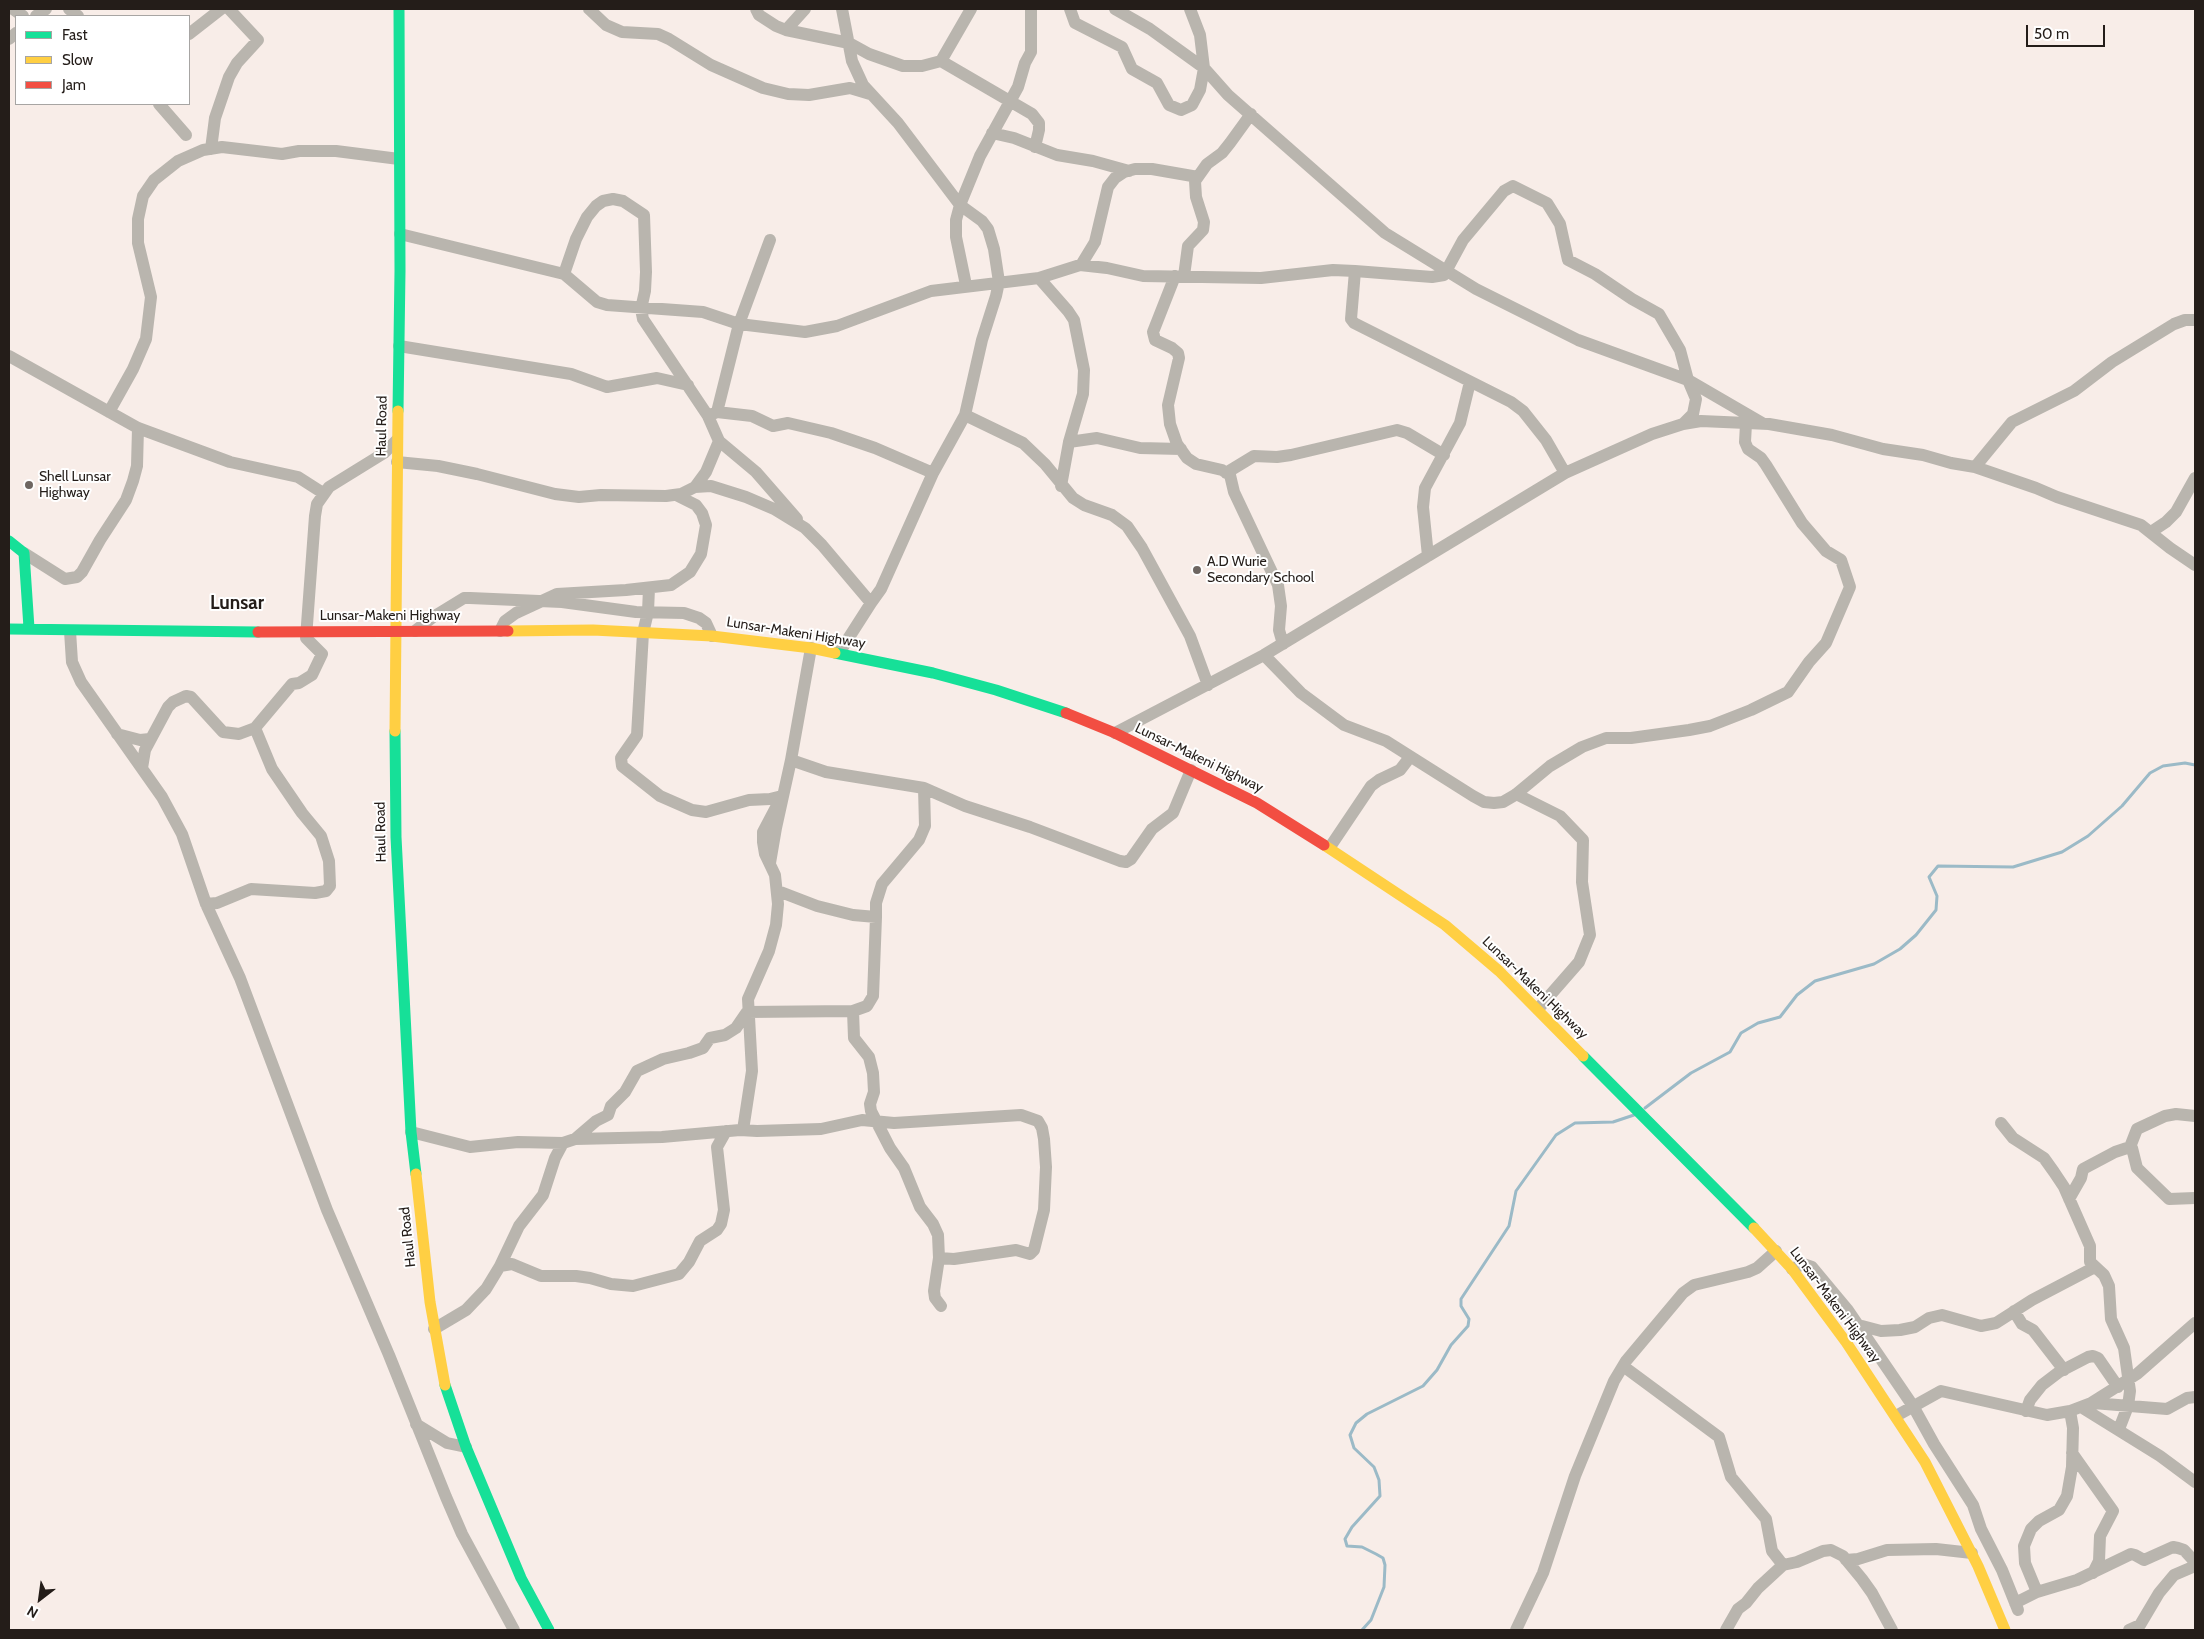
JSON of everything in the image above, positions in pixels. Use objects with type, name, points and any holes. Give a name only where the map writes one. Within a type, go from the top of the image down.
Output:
[{"type":"main road","name":"Haul Road","points":[[399,9],[400,234],[395,631],[396,838],[411,1132],[434,1329],[444,1378],[466,1447],[521,1578],[549,1630]]},
{"type":"main road","points":[[9,541],[24,553],[29,628]]},
{"type":"main road","name":"Lunsar-Makeni Highway","points":[[9,629],[377,633],[395,631],[593,630],[712,636],[839,653],[933,673],[996,690],[1065,713],[1115,733],[1192,770],[1257,803],[1330,847],[1445,925],[1499,971],[1538,1009],[1776,1251],[1792,1269],[1843,1339],[1925,1462],[1972,1553],[2005,1630]]},
{"type":"street","points":[[190,33],[222,9]]},
{"type":"street","points":[[211,149],[215,118],[228,77],[258,40],[229,9]]},
{"type":"street","points":[[589,9],[606,25],[622,32],[664,36],[710,65],[764,88],[788,94],[809,95],[850,88],[870,94]]},
{"type":"street","points":[[756,9],[759,15],[786,30],[849,43],[878,58],[902,66],[922,66],[941,61],[1032,114],[1039,123],[1040,130],[1035,147]]},
{"type":"street","points":[[786,30],[806,9]]},
{"type":"street","points":[[839,653],[881,589],[934,473],[965,415],[982,340],[999,282],[994,249],[988,229],[982,221],[960,205],[898,123],[863,85],[852,61],[842,9]]},
{"type":"street","points":[[941,61],[971,9]]},
{"type":"street","points":[[966,285],[956,237],[956,220],[960,205],[992,132],[1011,101],[1031,52],[1031,9]]},
{"type":"street","points":[[1070,9],[1076,22],[1122,47],[1132,68],[1157,83],[1169,105],[1181,110],[1188,107],[1196,99],[1204,68],[1200,36],[1190,9]]},
{"type":"street","points":[[1117,9],[1150,29],[1204,68],[1228,95],[1371,222],[1399,242],[1476,289],[1578,340],[1688,380],[1762,423]]},
{"type":"street","points":[[160,105],[186,135]]},
{"type":"street","points":[[1250,114],[1230,144],[1222,153],[1207,164],[1195,181],[1196,197],[1202,211],[1204,230],[1188,246],[1179,276],[1153,332],[1155,340],[1172,348],[1178,353],[1179,358],[1168,405],[1170,424],[1180,448],[1188,458],[1196,464],[1226,472],[1230,475],[1234,492],[1278,585],[1281,606],[1279,630],[1282,644]]},
{"type":"street","points":[[992,132],[1014,138],[1057,155],[1093,161],[1129,171],[1152,170],[1198,177]]},
{"type":"street","points":[[109,412],[133,369],[146,339],[150,297],[138,243],[138,219],[143,196],[154,180],[178,161],[222,147],[282,154],[299,151],[336,151],[399,159]]},
{"type":"street","points":[[1081,266],[1095,242],[1108,186],[1115,178],[1129,171]]},
{"type":"street","points":[[400,234],[564,274],[597,302],[607,305],[641,309],[703,312],[739,324],[805,332],[838,326],[931,291],[966,285],[1039,278],[1081,266],[1107,268],[1142,276],[1261,278],[1333,270],[1432,278],[1442,276],[1447,271],[1463,240],[1504,191],[1513,186],[1547,204],[1560,224],[1568,260],[1595,274],[1659,314],[1680,350],[1688,380],[1694,392],[1696,407],[1690,419],[1683,424]]},
{"type":"street","points":[[564,274],[568,256],[587,217],[603,201],[613,199],[623,202],[644,215],[646,272],[645,291],[641,309],[648,328],[688,385],[712,414],[720,441],[756,472],[871,603]]},
{"type":"street","points":[[712,414],[739,324],[770,240]]},
{"type":"street","points":[[1355,271],[1351,319],[1354,324],[1511,402],[1523,410],[1546,440],[1565,473]]},
{"type":"street","points":[[1039,278],[1074,320],[1084,370],[1083,394],[1069,442],[1061,486]]},
{"type":"street","points":[[1975,467],[2012,422],[2074,391],[2133,348],[2174,324],[2185,320],[2195,320]]},
{"type":"street","points":[[398,346],[571,374],[607,387],[657,378],[688,385]]},
{"type":"street","points":[[9,356],[138,428],[230,462],[298,477],[323,493]]},
{"type":"street","points":[[1428,556],[1423,506],[1425,488],[1460,424],[1470,382]]},
{"type":"street","points":[[712,414],[752,416],[774,426],[788,423],[831,433],[875,448],[934,473]]},
{"type":"street","points":[[965,415],[1023,443],[1045,464],[1061,486],[1073,498],[1084,505],[1112,515],[1126,526],[1134,535],[1190,636],[1208,684]]},
{"type":"street","points":[[1115,733],[1264,655],[1565,473],[1652,434],[1683,424],[1701,421],[1746,424],[1762,423],[1832,435],[1883,449],[1923,455],[1975,467],[2057,497],[2131,520],[2151,532],[2195,565]]},
{"type":"street","points":[[1264,655],[1301,692],[1344,725],[1386,741],[1484,802],[1503,802],[1516,794],[1550,766],[1582,747],[1606,738],[1631,738],[1710,726],[1751,710],[1788,692],[1826,642],[1850,587],[1848,576],[1841,560],[1826,551],[1802,523],[1761,458],[1748,450],[1745,442],[1746,424]]},
{"type":"street","points":[[24,553],[66,579],[77,577],[82,572],[126,500],[133,482],[137,466],[138,428]]},
{"type":"street","points":[[1226,472],[1254,456],[1277,457],[1291,455],[1397,430],[1407,433],[1444,455]]},
{"type":"street","points":[[1069,442],[1097,438],[1140,448],[1180,448]]},
{"type":"street","points":[[142,768],[142,757],[168,707],[186,696],[196,701],[206,716],[223,732],[239,734],[255,728],[292,684],[306,679],[318,667],[322,654],[307,641],[314,516],[317,504],[323,493],[351,472],[384,453],[397,440]]},
{"type":"street","points":[[695,487],[706,472],[720,441]]},
{"type":"street","points":[[397,462],[438,466],[555,494],[571,496],[676,494],[695,487],[711,486],[746,497],[774,509],[805,528]]},
{"type":"street","points":[[2151,532],[2166,522],[2176,512],[2195,478]]},
{"type":"street","points":[[500,630],[505,621],[538,601],[557,594],[649,588],[671,585],[684,578],[696,566],[701,554],[706,525],[702,513],[696,506],[676,494]]},
{"type":"street","points":[[649,588],[648,612],[643,632],[637,735],[621,758],[622,766],[660,796],[692,810],[706,812],[749,800],[770,799],[782,796]]},
{"type":"street","points":[[415,631],[433,617],[464,598],[538,601],[648,612],[684,613],[699,618],[706,623],[712,636]]},
{"type":"street","points":[[70,631],[72,662],[81,682],[162,797],[182,834],[206,904],[240,978],[327,1210],[355,1272],[416,1424],[462,1534],[514,1630]]},
{"type":"street","points":[[743,1130],[752,1071],[747,1012],[750,992],[769,951],[776,925],[778,890],[763,842],[764,832],[782,796],[791,760],[811,648]]},
{"type":"street","points":[[206,904],[217,903],[251,889],[315,893],[326,891],[330,886],[329,861],[321,836],[302,813],[272,769],[255,728]]},
{"type":"street","points":[[117,734],[140,740],[150,739]]},
{"type":"street","points":[[1330,847],[1370,786],[1400,770],[1410,757]]},
{"type":"street","points":[[791,760],[826,772],[924,788],[965,806],[1126,862],[1131,859],[1152,830],[1173,813],[1192,770]]},
{"type":"street","points":[[747,1012],[853,1011],[867,1006],[873,996],[876,903],[882,884],[919,840],[925,826],[924,788]]},
{"type":"street","points":[[1516,794],[1560,816],[1582,840],[1582,882],[1590,935],[1579,962],[1538,1009]]},
{"type":"street","points":[[778,890],[817,906],[854,915],[876,917]]},
{"type":"street","points":[[853,1011],[854,1038],[869,1057],[871,1065],[874,1092],[870,1104],[890,1148],[904,1168],[920,1206],[936,1230],[940,1258],[934,1291],[935,1298],[941,1306]]},
{"type":"street","points":[[576,1139],[596,1121],[608,1116],[611,1106],[625,1092],[637,1071],[663,1059],[703,1048],[710,1038],[726,1035],[736,1028],[747,1012]]},
{"type":"street","points":[[2130,1147],[2137,1129],[2165,1116],[2176,1114],[2195,1116]]},
{"type":"street","points":[[411,1132],[470,1147],[518,1142],[563,1143],[576,1139],[662,1137],[743,1130],[821,1129],[862,1120],[894,1123],[1021,1115],[1038,1121],[1042,1128],[1046,1167],[1044,1210],[1034,1250],[1030,1254],[1016,1250],[954,1259],[940,1258]]},
{"type":"street","points":[[2001,1123],[2013,1138],[2044,1158],[2070,1199],[2090,1246],[2090,1262],[2104,1275],[2109,1286],[2111,1319],[2124,1348],[2123,1383]]},
{"type":"street","points":[[500,1266],[512,1264],[541,1276],[583,1277],[611,1284],[632,1286],[679,1274],[689,1262],[700,1241],[717,1230],[721,1224],[724,1210],[718,1148],[726,1131]]},
{"type":"street","points":[[434,1329],[466,1310],[486,1289],[500,1266],[518,1226],[543,1195],[555,1158],[563,1143]]},
{"type":"street","points":[[2130,1147],[2134,1154],[2137,1168],[2169,1199],[2195,1198]]},
{"type":"street","points":[[2070,1199],[2081,1178],[2083,1169],[2115,1152],[2130,1147]]},
{"type":"street","points":[[1516,1630],[1543,1573],[1574,1476],[1614,1380],[1623,1366],[1683,1293],[1694,1285],[1748,1272],[1757,1268],[1776,1251]]},
{"type":"street","points":[[1792,1269],[1803,1264],[1812,1267],[1847,1309],[1913,1406],[1934,1444],[1973,1505],[2016,1606],[2037,1592],[2092,1573],[2131,1554],[2135,1554],[2144,1560],[2173,1547],[2184,1550],[2195,1562]]},
{"type":"street","points":[[1843,1339],[1862,1326],[1881,1331],[1900,1330],[1915,1327],[1929,1318],[1942,1315],[1981,1326],[1996,1323],[2095,1266]]},
{"type":"street","points":[[2014,1311],[2022,1324],[2033,1330],[2064,1370]]},
{"type":"street","points":[[2037,1592],[2025,1563],[2024,1546],[2031,1529],[2063,1506],[2067,1496],[2073,1428],[2080,1407],[2123,1383],[2195,1323]]},
{"type":"street","points":[[2026,1411],[2030,1400],[2042,1385],[2064,1370],[2094,1356],[2130,1391],[2128,1406],[2119,1429]]},
{"type":"street","points":[[1623,1366],[1719,1437],[1731,1477],[1766,1519],[1769,1526],[1772,1551],[1783,1565]]},
{"type":"street","points":[[1896,1416],[1941,1392],[2047,1415],[2080,1407],[2121,1404],[2167,1409],[2187,1398],[2195,1397]]},
{"type":"street","points":[[2080,1407],[2119,1429],[2195,1482]]},
{"type":"street","points":[[416,1424],[447,1442],[466,1447]]},
{"type":"street","points":[[2072,1453],[2114,1511],[2100,1536],[2099,1562],[2092,1573]]},
{"type":"street","points":[[1846,1560],[1858,1559],[1887,1550],[1936,1549],[1972,1553]]},
{"type":"street","points":[[1726,1630],[1738,1609],[1783,1565],[1797,1562],[1823,1551],[1832,1550],[1846,1560],[1872,1593],[1892,1630]]},
{"type":"street","points":[[2129,1630],[2140,1625],[2159,1593],[2174,1575],[2195,1566]]},
{"type":"street","points":[[1992,1630],[2000,1617]]},
{"type":"waterway","points":[[1645,1108],[1691,1073],[1730,1052],[1741,1033],[1758,1023],[1780,1017],[1797,995],[1815,981],[1874,964],[1900,949],[1916,935],[1936,910],[1937,896],[1929,877],[1938,866],[2013,867],[2062,852],[2088,836],[2122,806],[2150,773],[2163,766],[2185,763],[2195,765]]},
{"type":"waterway","points":[[1362,1630],[1371,1620],[1384,1587],[1385,1565],[1383,1558],[1362,1547],[1347,1546],[1345,1539],[1352,1527],[1380,1496],[1379,1480],[1374,1467],[1354,1448],[1350,1435],[1356,1423],[1367,1414],[1423,1386],[1437,1370],[1451,1345],[1468,1326],[1469,1319],[1461,1306],[1461,1299],[1509,1226],[1516,1191],[1556,1135],[1575,1123],[1613,1122],[1634,1115]]},
{"type":"traffic: fast","points":[[398,411],[400,271],[399,9]]},
{"type":"traffic: fast","points":[[9,541],[24,553],[29,628]]},
{"type":"traffic: fast","points":[[9,629],[258,632]]},
{"type":"traffic: fast","points":[[835,653],[933,673],[996,690],[1066,713]]},
{"type":"traffic: fast","points":[[395,731],[396,837],[411,1132],[416,1174]]},
{"type":"traffic: fast","points":[[1583,1056],[1754,1228]]},
{"type":"traffic: fast","points":[[445,1385],[466,1447],[521,1578],[549,1630]]},
{"type":"traffic: slow","points":[[395,731],[398,411]]},
{"type":"traffic: slow","points":[[508,631],[593,630],[712,636],[811,648],[835,653]]},
{"type":"traffic: slow","points":[[1324,845],[1445,925],[1499,971],[1583,1056]]},
{"type":"traffic: slow","points":[[416,1174],[430,1302],[445,1385]]},
{"type":"traffic: slow","points":[[1754,1228],[1792,1269],[1846,1342],[1925,1462],[1978,1566],[2005,1630]]},
{"type":"traffic: jam","points":[[258,632],[508,631]]},
{"type":"traffic: jam","points":[[1066,713],[1115,733],[1257,803],[1324,845]]},
{"type":"place","name":"Shell Lunsar Highway","points":[[29,485]]},
{"type":"place","name":"A.D Wurie Secondary School","points":[[1197,570]]},
{"type":"district","name":"Lunsar","points":[[237,603]]}]
